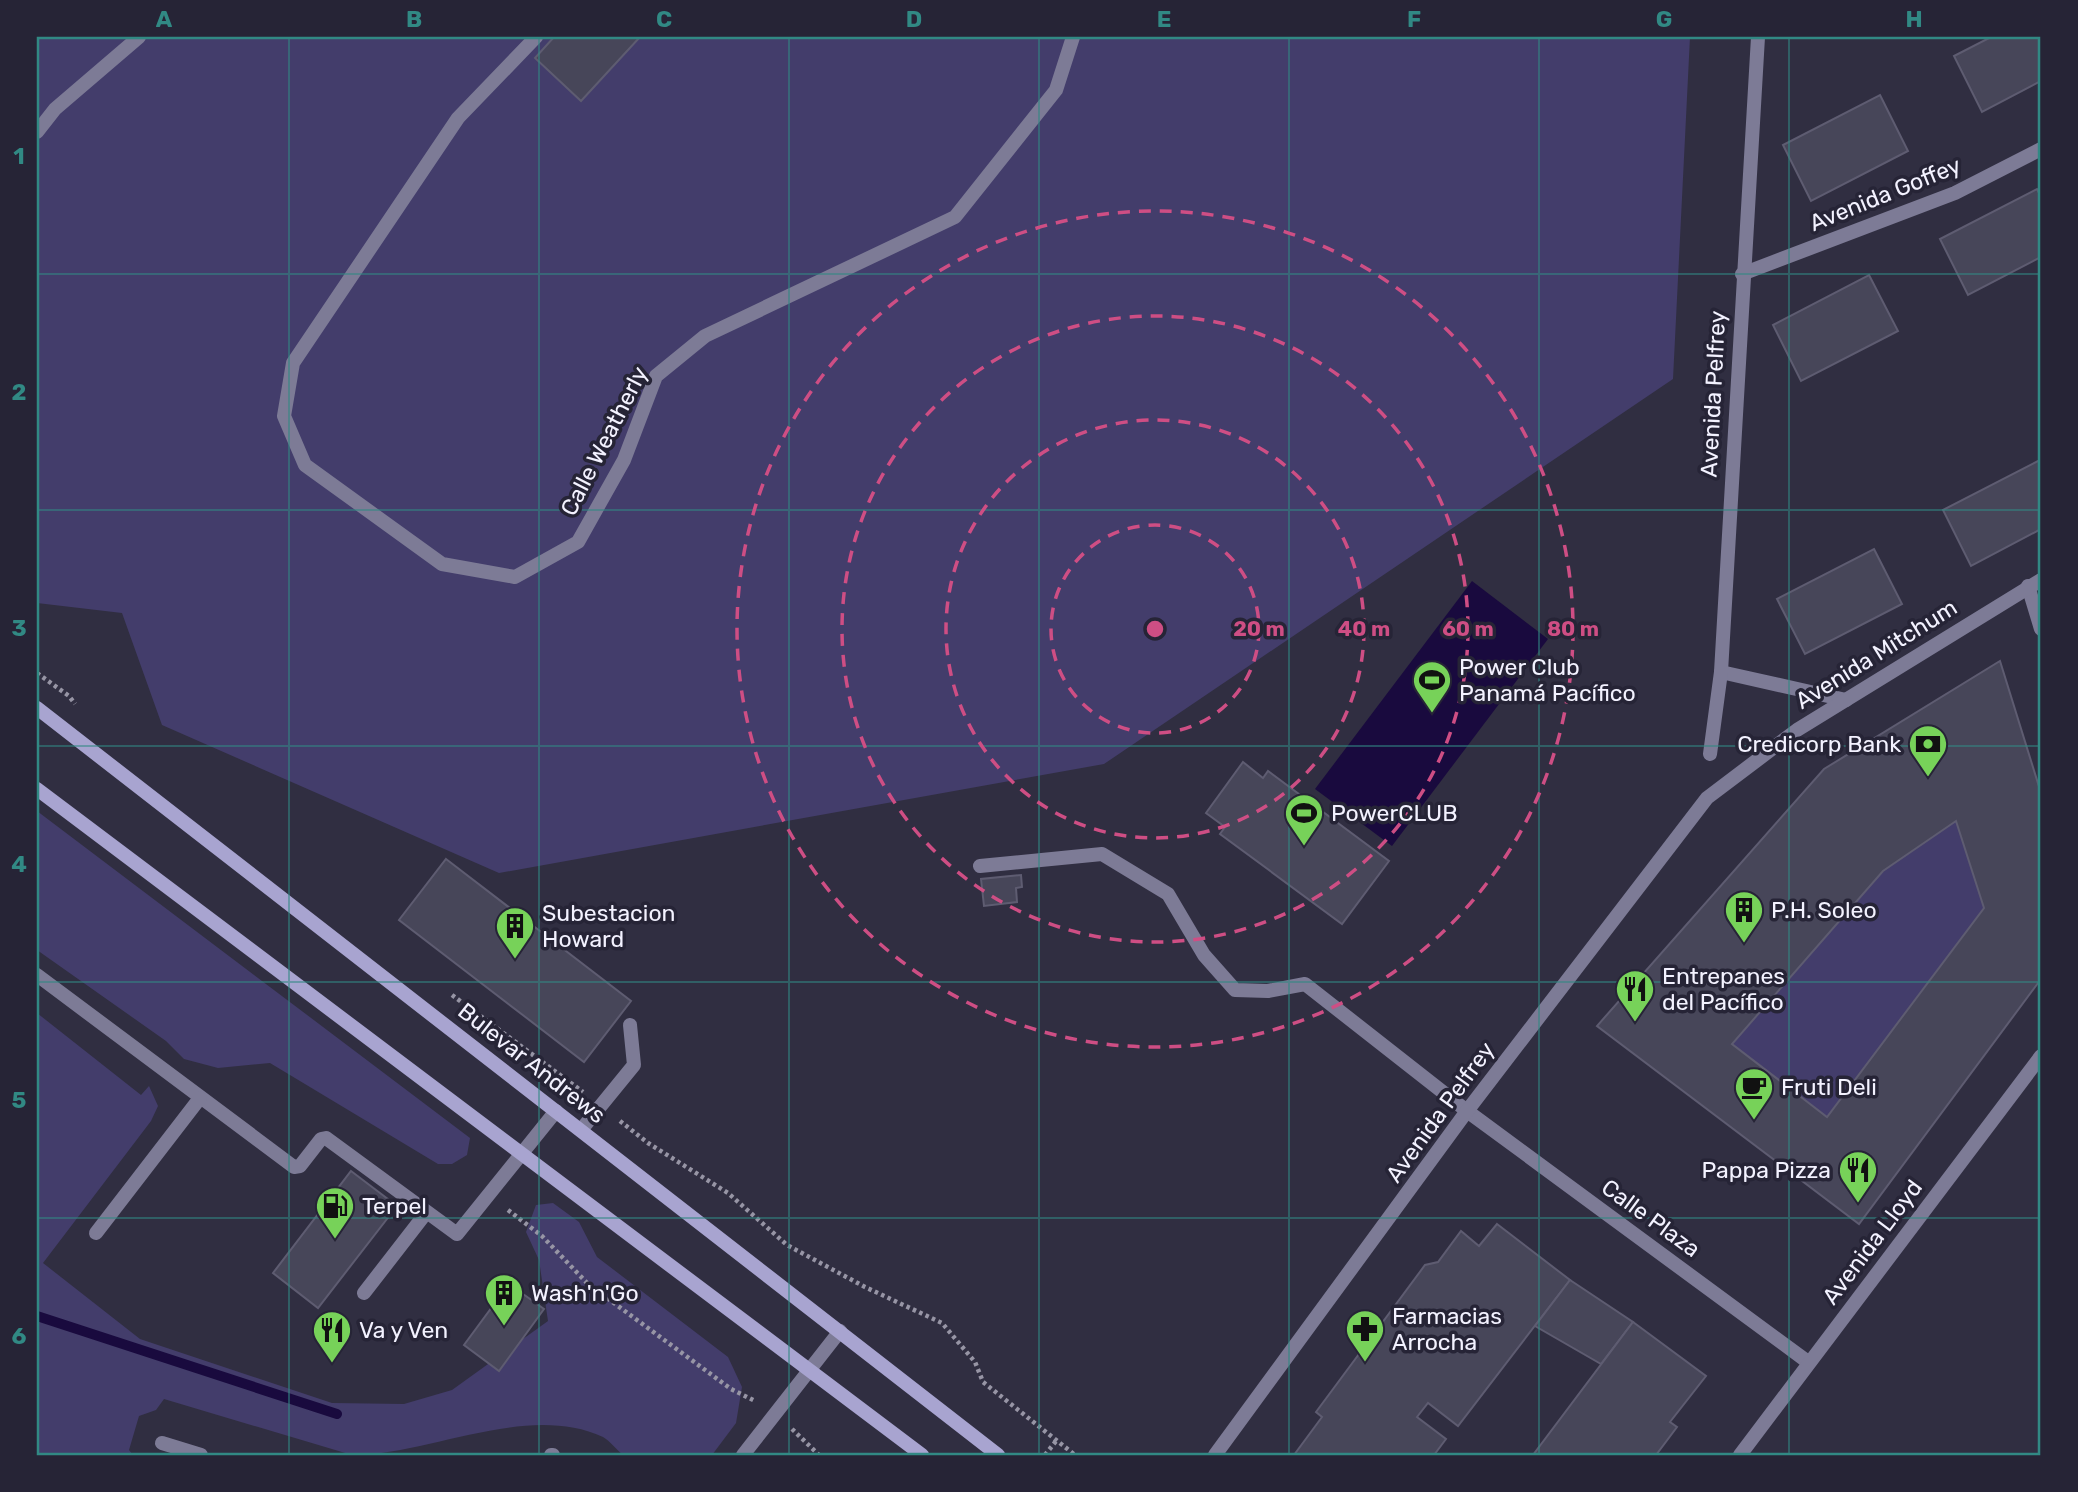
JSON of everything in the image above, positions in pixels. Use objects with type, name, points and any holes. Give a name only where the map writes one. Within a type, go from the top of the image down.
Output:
[{"type":"main road","name":"Bulevar Andrews","points":[[37,708],[998,1455]]},
{"type":"main road","points":[[37,789],[922,1455]]},
{"type":"street","points":[[37,132],[55,109],[139,37]]},
{"type":"street","name":"Calle Weatherly","points":[[536,37],[458,118],[293,363],[284,416],[305,465],[442,564],[514,577],[578,542],[624,460],[656,376],[705,336],[955,217],[1056,90],[1073,37]]},
{"type":"street","name":"Avenida Pelfrey","points":[[1710,754],[1721,672],[1742,275],[1758,37]]},
{"type":"street","name":"Avenida Goffey","points":[[1742,275],[1955,193],[2041,149]]},
{"type":"street","points":[[2035,583],[2041,629]]},
{"type":"street","name":"Avenida Mitchum","points":[[1707,799],[1797,730],[2035,583]]},
{"type":"street","points":[[1721,672],[1846,700]]},
{"type":"street","name":"Avenida Pelfrey","points":[[1214,1455],[1467,1111],[1707,799]]},
{"type":"street","name":"Calle Plaza","points":[[980,866],[1102,854],[1168,894],[1204,955],[1235,990],[1268,991],[1305,984],[1467,1111],[1808,1362]]},
{"type":"street","points":[[37,975],[294,1167],[300,1166],[320,1139],[326,1138],[457,1234],[556,1111]]},
{"type":"street","points":[[581,1130],[634,1065],[630,1025]]},
{"type":"street","name":"Avenida Lloyd","points":[[1740,1455],[2041,1056]]},
{"type":"street","points":[[96,1234],[200,1098]]},
{"type":"street","points":[[364,1293],[426,1213]]},
{"type":"street","points":[[743,1455],[840,1331]]},
{"type":"street","points":[[162,1443],[201,1455]]},
{"type":"path","points":[[37,673],[69,696],[77,707]]},
{"type":"path","points":[[446,991],[648,1143],[728,1193],[786,1245],[865,1287],[942,1323],[975,1362],[983,1382],[1075,1455]]},
{"type":"path","points":[[489,1196],[542,1236],[588,1284],[731,1390],[776,1412],[819,1455]]},
{"type":"path","points":[[1045,1455],[1056,1441]]},
{"type":"shaded area","points":[[37,37],[1690,37],[1673,379],[1104,764],[499,873],[162,725],[122,613],[37,603]]},
{"type":"shaded area","name":"Power Club Panamá Pacífico","points":[[1472,581],[1548,639],[1392,846],[1315,789]]},
{"type":"shaded area","points":[[37,811],[470,1138],[467,1155],[452,1164],[438,1164],[270,1063],[218,1068],[184,1059],[166,1041],[37,950]]},
{"type":"shaded area","points":[[1956,821],[1984,908],[1827,1117],[1732,1044],[1883,871]]},
{"type":"shaded area","points":[[37,1013],[141,1095],[149,1086],[158,1106],[151,1121],[43,1263],[140,1339],[332,1403],[404,1404],[452,1390],[548,1321],[539,1260],[526,1232],[536,1205],[553,1203],[579,1222],[597,1257],[728,1357],[742,1387],[736,1423],[712,1455],[623,1455],[603,1437],[574,1428],[543,1425],[510,1427],[382,1453],[352,1455],[164,1399],[156,1410],[139,1416],[129,1450],[133,1455],[37,1455]]},
{"type":"building","points":[[554,37],[640,37],[581,101],[535,58]]},
{"type":"building","points":[[1991,37],[2041,37],[2041,81],[1982,112],[1954,56]]},
{"type":"building","points":[[1880,95],[1908,151],[1811,201],[1783,145]]},
{"type":"building","points":[[2037,189],[2041,197],[2041,257],[1968,295],[1940,239]]},
{"type":"building","points":[[1869,275],[1898,331],[1801,381],[1773,325]]},
{"type":"building","points":[[2040,460],[2041,529],[1971,566],[1943,510]]},
{"type":"building","points":[[1874,549],[1902,604],[1805,654],[1777,599]]},
{"type":"building","name":"P.H. Soleo","points":[[2000,661],[2041,793],[2041,979],[1859,1224],[1597,1026],[1824,769]],"holes":[[[1956,821],[1984,908],[1827,1117],[1732,1044],[1883,871]]]},
{"type":"building","name":"PowerCLUB","points":[[1243,762],[1263,778],[1268,771],[1389,861],[1342,924],[1220,834],[1225,827],[1206,813]]},
{"type":"building","name":"Subestacion Howard","points":[[446,859],[631,1001],[584,1062],[399,920]]},
{"type":"building","points":[[1021,875],[1022,887],[1016,888],[1017,902],[984,906],[981,879]]},
{"type":"building","name":"Terpel","points":[[351,1171],[397,1206],[318,1308],[273,1273]]},
{"type":"building","points":[[1497,1224],[1570,1280],[1458,1426],[1428,1403],[1417,1417],[1446,1439],[1434,1455],[1294,1455],[1322,1417],[1316,1412],[1425,1265],[1438,1262],[1461,1231],[1479,1246]]},
{"type":"building","points":[[1570,1280],[1633,1322],[1601,1364],[1535,1326]]},
{"type":"building","name":"Wash'n'Go","points":[[509,1284],[544,1309],[499,1371],[464,1345]]},
{"type":"building","points":[[1633,1322],[1706,1376],[1670,1422],[1677,1427],[1656,1455],[1533,1455]]},
{"type":"waterway","points":[[37,1316],[337,1414]]},
{"type":"place","name":"Power Club Panamá Pacífico","points":[[1432,714]]},
{"type":"place","name":"Credicorp Bank","points":[[1928,778]]},
{"type":"place","name":"PowerCLUB","points":[[1304,847]]},
{"type":"place","name":"P.H. Soleo","points":[[1744,944]]},
{"type":"place","name":"Subestacion Howard","points":[[515,960]]},
{"type":"place","name":"Entrepanes del Pacífico","points":[[1635,1023]]},
{"type":"place","name":"Fruti Deli","points":[[1754,1121]]},
{"type":"place","name":"Pappa Pizza","points":[[1858,1204]]},
{"type":"place","name":"Terpel","points":[[335,1240]]},
{"type":"place","name":"Wash'n'Go","points":[[504,1327]]},
{"type":"place","name":"Farmacias Arrocha","points":[[1365,1363]]},
{"type":"place","name":"Va y Ven","points":[[332,1364]]}]
